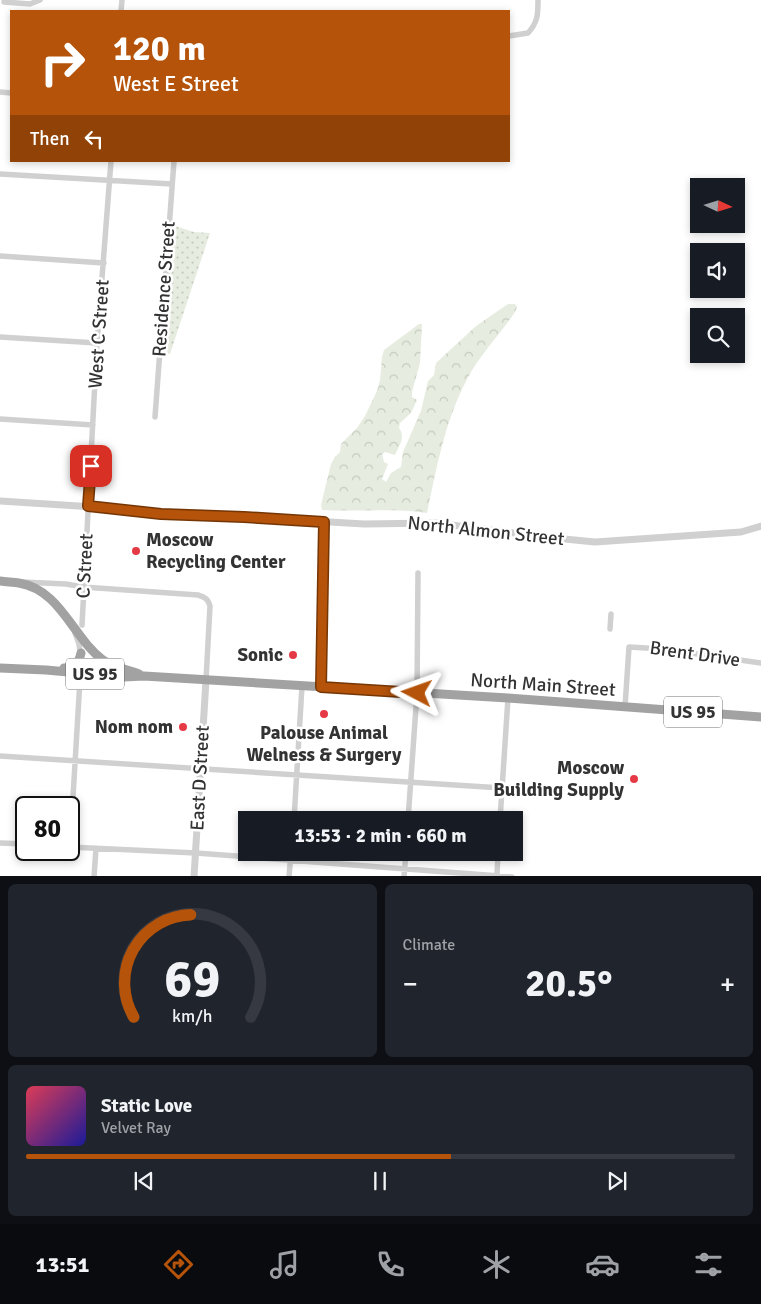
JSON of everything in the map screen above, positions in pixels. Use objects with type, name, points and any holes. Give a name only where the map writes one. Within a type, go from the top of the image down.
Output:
[{"type":"highway","name":"US 95","points":[[0,581],[20,583]]},
{"type":"highway","name":"North Main Street","points":[[20,583],[42,592],[55,603],[96,653],[119,668],[144,676]]},
{"type":"highway","points":[[46,670],[54,667],[72,667],[79,660],[81,653]]},
{"type":"highway","name":"North Main Street","points":[[3,667],[81,670],[124,677],[144,676],[508,698],[761,717]]},
{"type":"street","points":[[4,2],[30,4],[40,0]]},
{"type":"street","points":[[510,36],[528,33],[534,27],[538,0]]},
{"type":"street","name":"West C Street","points":[[88,506],[97,343],[111,162]]},
{"type":"street","name":"Residence Street","points":[[155,417],[174,162]]},
{"type":"street","points":[[0,174],[172,184]]},
{"type":"street","points":[[0,256],[104,264]]},
{"type":"street","points":[[0,337],[97,343]]},
{"type":"street","points":[[0,419],[92,425]]},
{"type":"street","name":"North Almon Street","points":[[0,501],[88,506],[161,514],[324,522],[436,523],[544,538],[595,542],[741,532],[761,526]]},
{"type":"street","name":"C Street","points":[[82,625],[88,506]]},
{"type":"street","points":[[321,687],[324,522]]},
{"type":"street","points":[[409,811],[417,693],[418,573]]},
{"type":"street","points":[[20,583],[73,584],[83,587],[198,595],[207,599],[210,606],[206,680]]},
{"type":"street","points":[[610,628],[611,614]]},
{"type":"street","points":[[69,619],[81,653],[73,796]]},
{"type":"street","name":"Brent Drive","points":[[625,707],[629,647],[663,649],[761,663]]},
{"type":"street","name":"North Main Street","points":[[81,670],[108,667],[119,668]]},
{"type":"street","name":"East D Street","points":[[194,876],[206,680]]},
{"type":"street","points":[[294,811],[302,686]]},
{"type":"street","points":[[501,811],[508,698]]},
{"type":"street","points":[[0,756],[502,788]]},
{"type":"street","points":[[0,843],[15,844]]},
{"type":"street","points":[[80,847],[238,856]]},
{"type":"street","points":[[94,876],[96,848]]},
{"type":"street","points":[[289,876],[290,861]]},
{"type":"street","points":[[303,861],[512,876]]},
{"type":"street","points":[[404,876],[405,861]]},
{"type":"street","points":[[497,876],[498,861]]},
{"type":"green space","points":[[169,224],[194,232],[210,233],[170,354],[159,353]]},
{"type":"green space","points":[[508,304],[515,304],[517,307],[515,312],[476,364],[466,381],[451,417],[427,513],[322,510],[321,505],[331,464],[340,452],[341,444],[357,428],[365,416],[377,391],[384,350],[419,324],[422,324],[420,363],[412,392],[412,397],[417,400],[411,413],[400,423],[399,428],[402,438],[395,455],[385,452],[382,454],[384,462],[388,464],[382,479],[386,482],[391,473],[401,467],[403,452],[421,411],[428,381],[434,375],[436,363],[476,326]]},
{"type":"place","name":"Moscow Recycling Center","points":[[136,551]]},
{"type":"place","name":"Sonic","points":[[293,655]]},
{"type":"place","name":"Palouse Animal Welness & Surgery","points":[[324,714]]},
{"type":"place","name":"Nom nom","points":[[183,727]]},
{"type":"place","name":"Moscow Building Supply","points":[[634,779]]},
{"type":"route","points":[[91,466],[88,506],[161,514],[324,522],[321,687],[417,693]]}]
